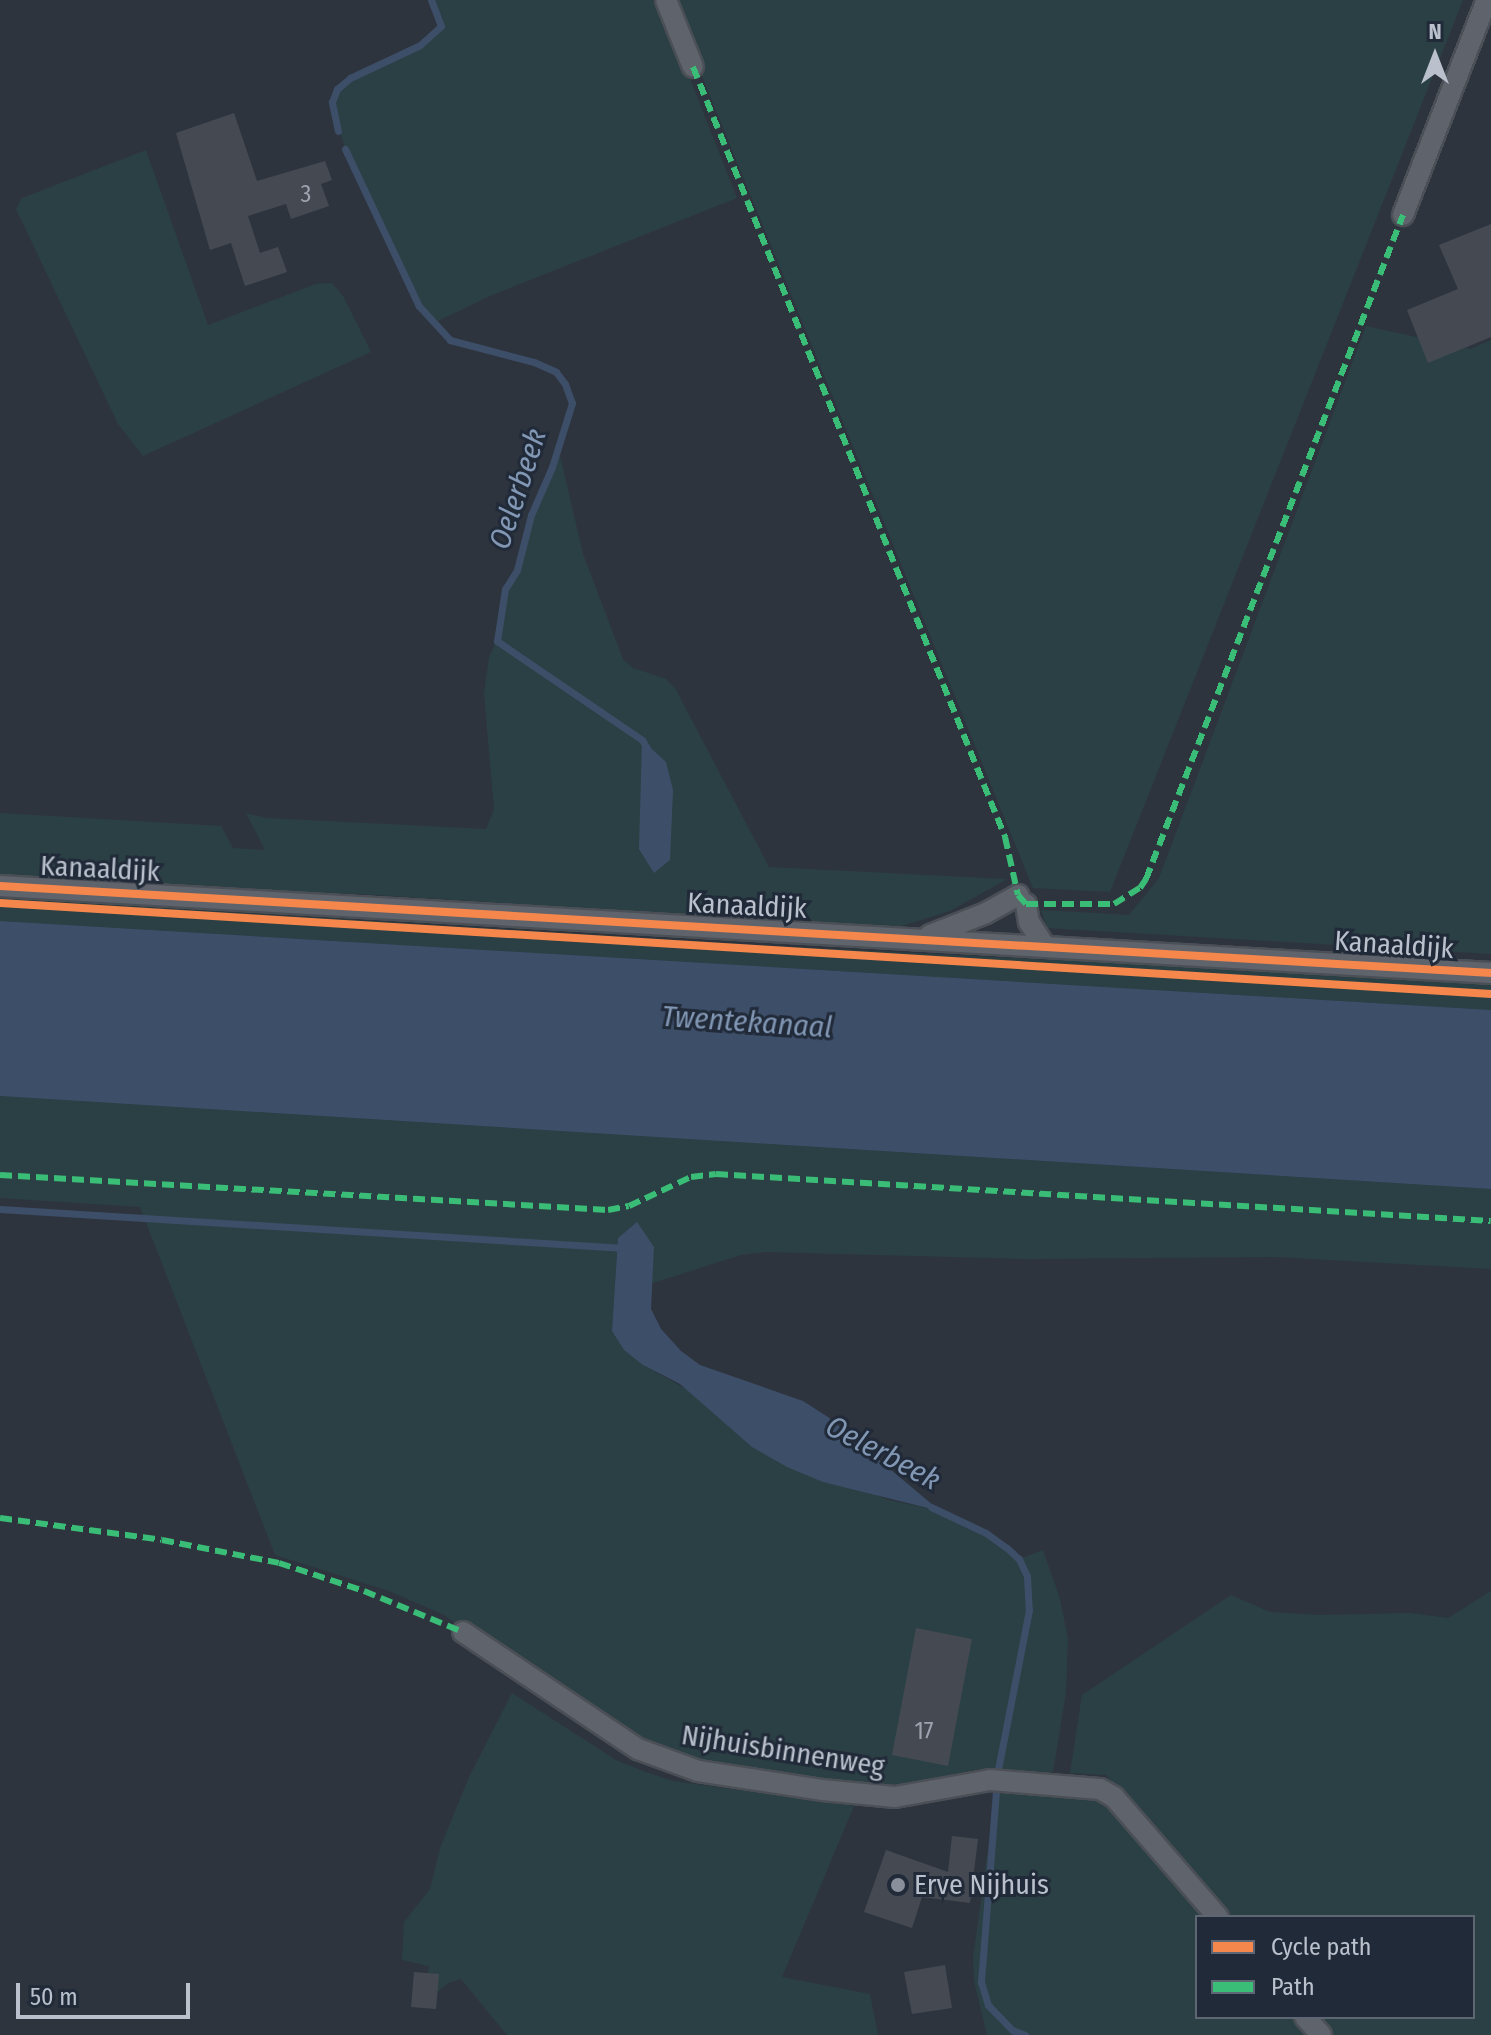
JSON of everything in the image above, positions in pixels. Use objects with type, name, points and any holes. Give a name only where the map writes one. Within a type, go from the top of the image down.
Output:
[{"type":"street","points":[[666,0],[693,67]]},
{"type":"street","points":[[1403,215],[1487,0]]},
{"type":"street","name":"Kanaaldijk","points":[[0,886],[1491,973]]},
{"type":"street","points":[[922,938],[1022,900],[1029,922],[1044,945]]},
{"type":"street","name":"Nijhuisbinnenweg","points":[[463,1632],[638,1749],[698,1771],[822,1790],[895,1797],[990,1780],[1100,1789],[1114,1797],[1216,1915]]},
{"type":"street","points":[[1307,2019],[1321,2035]]},
{"type":"green space","points":[[431,0],[659,0],[737,198],[490,296],[436,322],[419,306],[345,149],[332,102],[337,89],[350,78],[420,45],[441,26]]},
{"type":"green space","points":[[671,0],[1463,0],[1110,892],[1033,888]]},
{"type":"green space","points":[[146,150],[208,325],[316,284],[332,283],[343,296],[371,352],[143,456],[118,424],[16,209],[22,198]]},
{"type":"green space","points":[[1366,326],[1471,349],[1491,340],[1491,954],[1047,928],[1041,910],[1129,915],[1159,878]]},
{"type":"green space","points":[[558,447],[583,554],[623,659],[633,668],[666,679],[675,688],[769,867],[1007,879],[950,911],[895,928],[360,894],[248,893],[0,880],[0,813],[221,826],[233,848],[265,850],[246,813],[267,818],[486,829],[494,809],[484,694],[489,657],[497,641],[505,589],[517,570],[531,515]]},
{"type":"green space","points":[[0,898],[776,946],[1051,960],[1084,956],[1491,981],[1491,1010],[0,921]]},
{"type":"green space","points":[[0,1096],[1491,1189],[1491,1269],[1275,1257],[1025,1259],[765,1252],[741,1255],[650,1284],[654,1247],[636,1223],[618,1238],[612,1331],[643,1365],[885,1499],[940,1511],[986,1533],[1019,1559],[1043,1550],[1060,1599],[1068,1639],[1066,1693],[1053,1772],[979,1769],[905,1785],[820,1779],[684,1761],[635,1739],[442,1614],[389,1591],[275,1555],[140,1207],[0,1198]]},
{"type":"green space","points":[[1491,1591],[1491,2035],[1330,2035],[1317,2019],[1475,2019],[1475,1915],[1229,1915],[1106,1775],[1070,1773],[1082,1695],[1231,1595],[1270,1612],[1319,1615],[1410,1613],[1448,1618]]},
{"type":"green space","points":[[512,1693],[616,1760],[673,1781],[854,1806],[782,1977],[870,1994],[878,2035],[507,2035],[461,1979],[448,1983],[434,1995],[425,1996],[429,1966],[402,1960],[404,1922],[430,1889],[440,1848],[469,1777]]},
{"type":"green space","points":[[996,1791],[1095,1796],[1171,1873],[1207,1915],[1195,1915],[1195,2019],[1295,2019],[1308,2035],[987,2035],[974,1981],[973,1958]]},
{"type":"water","points":[[642,740],[666,762],[673,790],[670,860],[654,873],[639,849]]},
{"type":"water","name":"Twentekanaal","points":[[0,921],[1491,1010],[1491,1189],[0,1096]]},
{"type":"water","points":[[637,1222],[654,1247],[651,1309],[661,1329],[681,1351],[700,1365],[803,1401],[828,1417],[940,1511],[823,1482],[787,1467],[752,1447],[680,1384],[643,1365],[624,1350],[612,1331],[618,1238]]},
{"type":"building","points":[[234,113],[257,181],[325,161],[332,180],[321,184],[329,206],[291,219],[286,204],[248,216],[260,253],[278,247],[287,272],[245,286],[231,243],[210,250],[176,133]]},
{"type":"building","points":[[1491,224],[1491,337],[1428,363],[1407,310],[1458,289],[1439,245]]},
{"type":"building","points":[[916,1628],[972,1639],[948,1766],[892,1755]]},
{"type":"building","points":[[952,1836],[978,1839],[970,1903],[922,1897],[912,1928],[864,1912],[886,1850],[948,1872]]},
{"type":"building","points":[[945,1965],[952,2008],[912,2014],[904,1972]]},
{"type":"building","points":[[414,1972],[439,1974],[436,2009],[411,2007]]},
{"type":"waterway","name":"Oelerbeek","points":[[338,131],[332,102],[337,89],[350,78],[420,45],[441,26],[431,0]]},
{"type":"waterway","name":"Oelerbeek","points":[[345,149],[419,306],[450,340],[534,362],[556,372],[565,384],[572,403],[552,467],[531,515],[517,570],[505,589],[497,641],[642,740],[647,748]]},
{"type":"waterway","points":[[0,1209],[625,1248]]},
{"type":"waterway","name":"Oelerbeek","points":[[931,1507],[986,1533],[1007,1548],[1019,1559],[1027,1576],[1029,1610],[998,1769]]},
{"type":"waterway","name":"Oelerbeek","points":[[996,1791],[981,1982],[988,2005],[1012,2030],[1025,2035]]},
{"type":"marked path","points":[[693,67],[1005,837],[1018,895],[1026,904],[1114,904],[1140,888],[1146,879],[1403,215]]},
{"type":"marked path","points":[[0,1175],[608,1210],[629,1206],[691,1177],[716,1174],[1491,1221]]},
{"type":"marked path","points":[[0,1518],[162,1540],[279,1563],[364,1591],[463,1632]]},
{"type":"cycle path","points":[[0,886],[1491,973]]},
{"type":"cycle path","points":[[0,903],[1491,994]]},
{"type":"place","name":"Erve Nijhuis","points":[[898,1885]]}]
